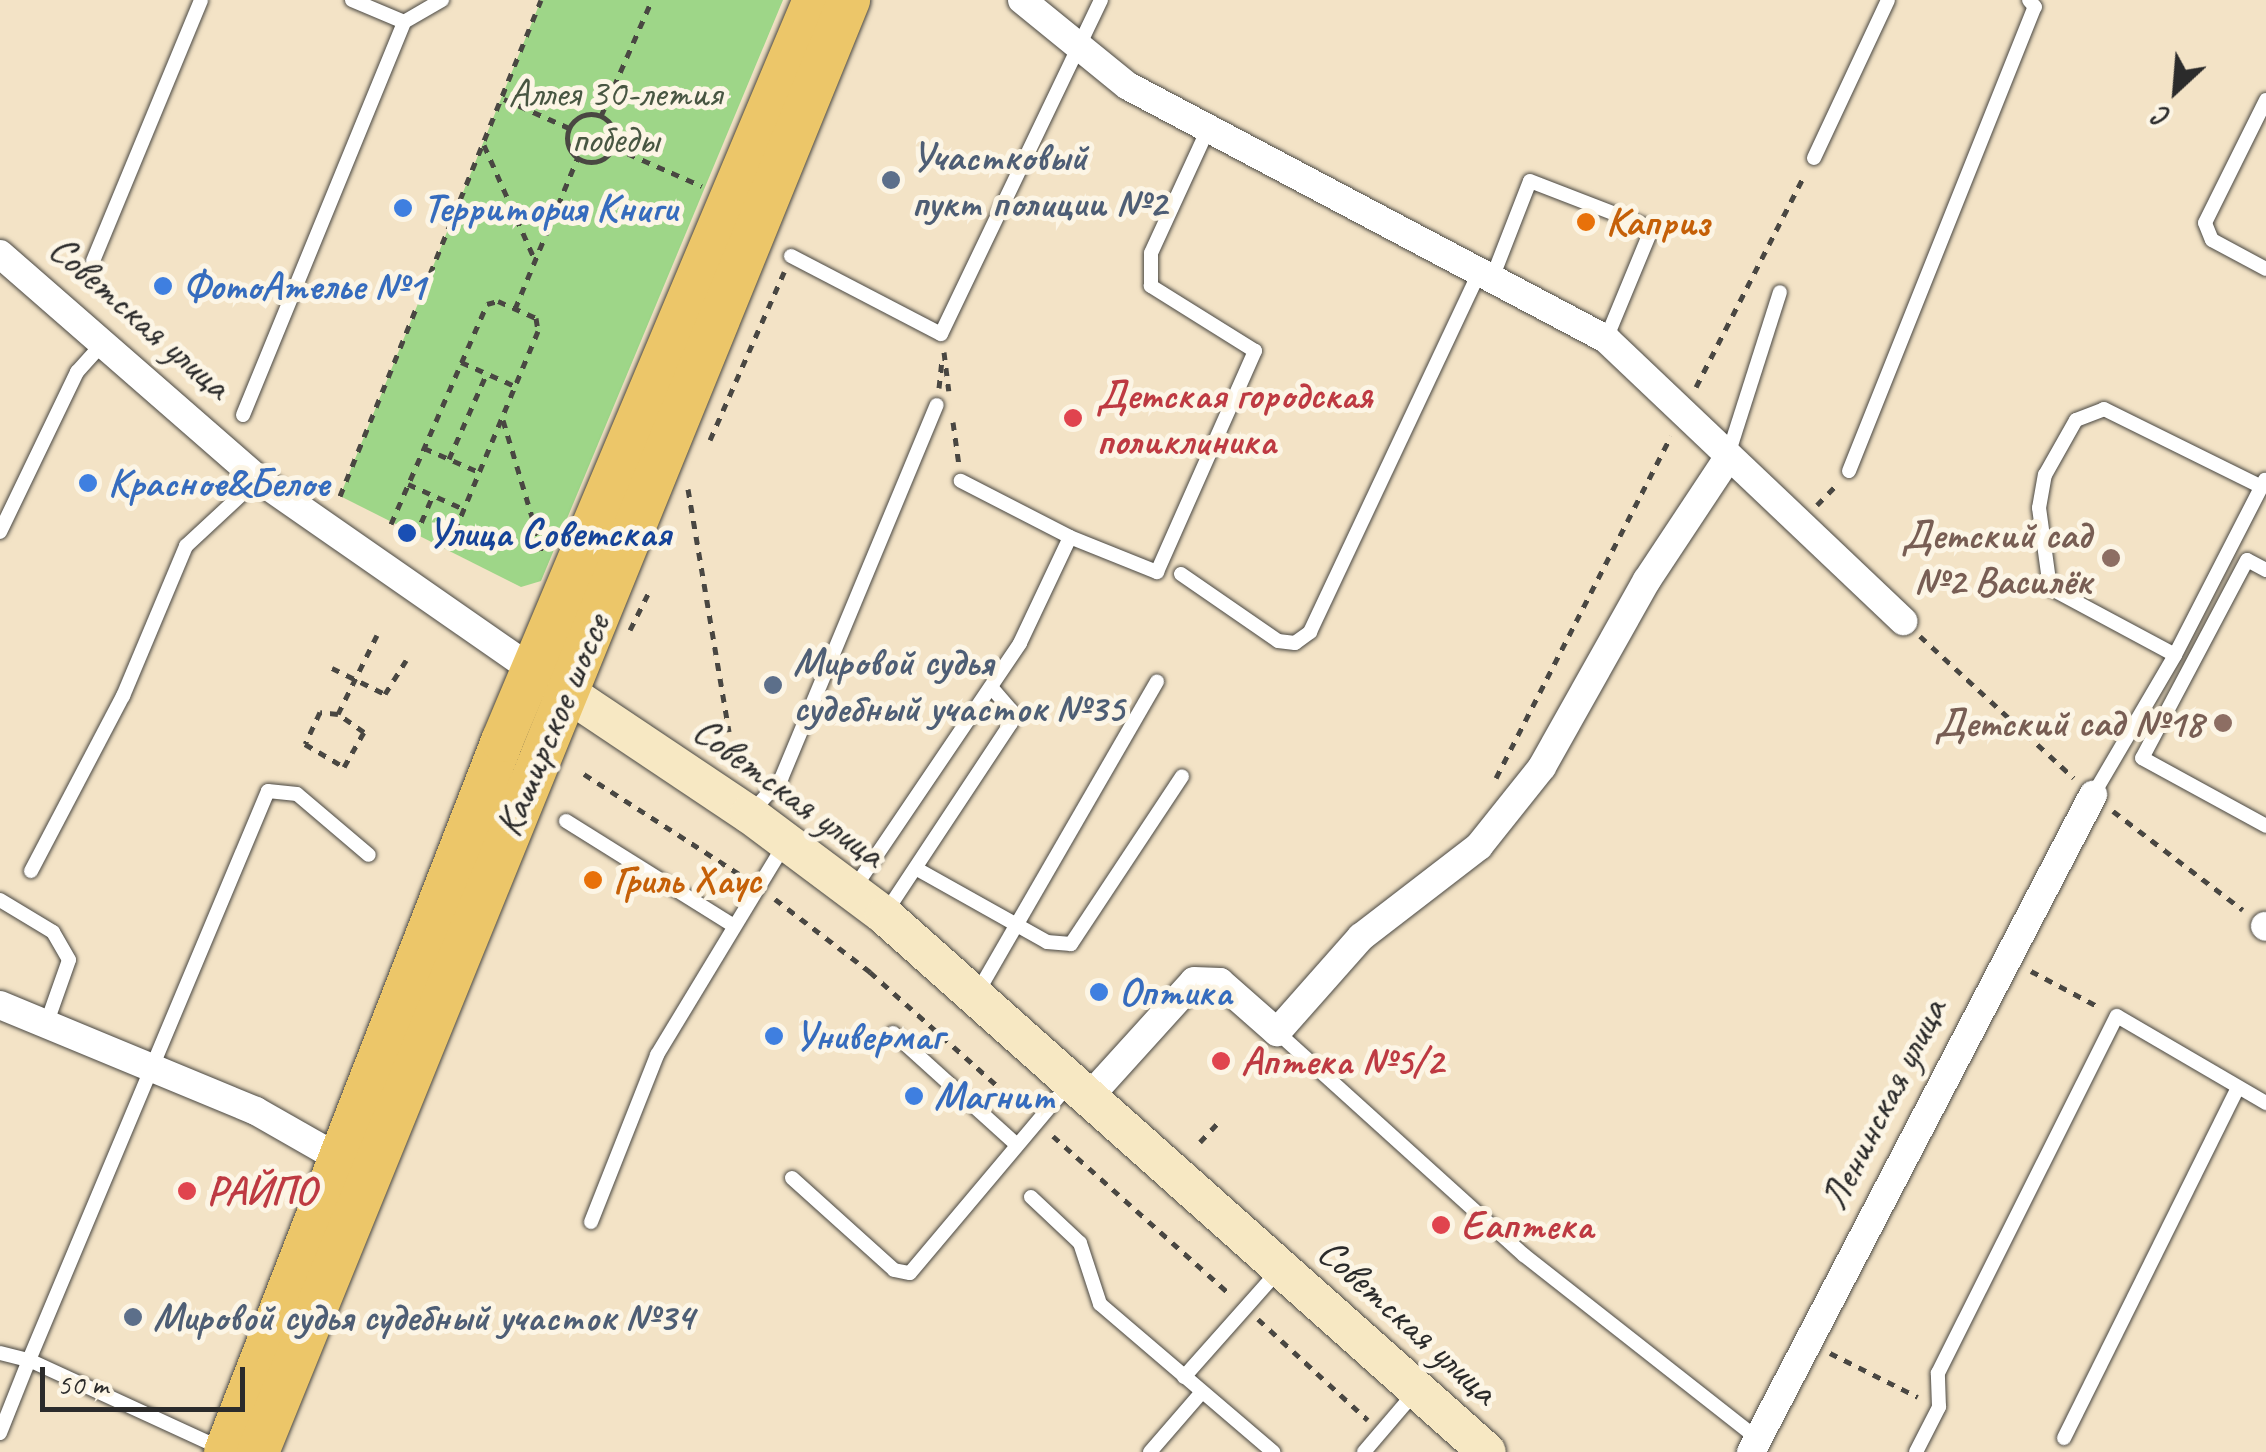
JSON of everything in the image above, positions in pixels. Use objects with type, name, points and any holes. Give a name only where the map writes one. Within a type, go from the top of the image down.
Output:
[{"type":"main road","name":"Каширское шоссе","points":[[236,1451],[549,680],[814,0]]},
{"type":"main road","name":"Каширское шоссе","points":[[236,1451],[340,1159],[849,0]]},
{"type":"main road","name":"Советская улица","points":[[549,680],[787,840],[884,916],[1487,1452]]},
{"type":"street","points":[[1022,0],[1078,50],[1208,128],[1606,339],[1726,459],[1903,621]]},
{"type":"street","name":"Советская улица","points":[[0,254],[258,479],[549,680]]},
{"type":"street","points":[[1080,1089],[1194,980],[1220,982],[1278,1032],[1360,936],[1464,860],[1514,807],[1726,459]]},
{"type":"street","name":"Ленинская улица","points":[[1754,1446],[2004,956],[2093,796]]},
{"type":"street","points":[[0,1005],[256,1112],[340,1159]]},
{"type":"lane","points":[[93,261],[201,0]]},
{"type":"lane","points":[[352,0],[404,22]]},
{"type":"lane","points":[[243,415],[404,22],[441,0]]},
{"type":"lane","points":[[791,256],[942,334],[1101,0]]},
{"type":"lane","points":[[1814,158],[1888,0]]},
{"type":"lane","points":[[1849,470],[2035,8],[2029,0]]},
{"type":"lane","points":[[2266,100],[2205,223],[2212,240],[2266,268]]},
{"type":"lane","points":[[961,481],[1070,537],[1157,572],[1256,351],[1151,286],[1150,252],[1208,128]]},
{"type":"lane","points":[[1181,574],[1278,641],[1295,643],[1310,632],[1530,181],[1652,228],[1606,339]]},
{"type":"lane","points":[[1726,459],[1780,292]]},
{"type":"lane","points":[[0,532],[77,372],[102,344]]},
{"type":"lane","points":[[749,814],[780,780],[937,406]]},
{"type":"lane","points":[[2093,796],[2176,656],[2264,483],[2104,409],[2076,420],[2045,475],[2039,508],[2050,588],[2176,656]]},
{"type":"lane","points":[[30,870],[123,696],[186,546],[258,479]]},
{"type":"lane","points":[[852,890],[1037,613],[1070,537]]},
{"type":"lane","points":[[2266,570],[2247,560],[2142,758],[2266,826]]},
{"type":"lane","points":[[976,996],[1157,681]]},
{"type":"lane","points":[[884,916],[1013,719],[991,687]]},
{"type":"lane","points":[[917,869],[1056,945],[1077,941],[1182,776]]},
{"type":"lane","points":[[0,1433],[268,791],[298,794],[370,855]]},
{"type":"lane","points":[[566,821],[734,926]]},
{"type":"lane","points":[[591,1222],[650,1070],[787,840]]},
{"type":"lane","points":[[0,900],[53,932],[69,960],[47,1022]]},
{"type":"lane","points":[[1916,1452],[1939,1407],[1938,1373],[2117,1016],[2266,1103]]},
{"type":"lane","points":[[1278,1032],[1524,1255],[1754,1446]]},
{"type":"lane","points":[[894,1033],[1016,1144]]},
{"type":"lane","points":[[2064,1438],[2238,1088]]},
{"type":"lane","points":[[792,1178],[904,1274],[971,1205],[1036,1121],[1080,1089]]},
{"type":"lane","points":[[1031,1197],[1080,1243],[1100,1304],[1273,1452]]},
{"type":"lane","points":[[1184,1377],[1281,1268]]},
{"type":"lane","points":[[0,1353],[28,1360],[236,1451]]},
{"type":"lane","points":[[1364,1452],[1417,1390]]},
{"type":"lane","points":[[1150,1452],[1202,1392]]},
{"type":"path","points":[[340,496],[541,0]]},
{"type":"path","points":[[601,116],[652,0]]},
{"type":"path","points":[[503,98],[570,128]]},
{"type":"path","points":[[601,116],[613,128],[613,147],[599,160],[578,157],[568,144],[570,128],[580,117],[601,116]]},
{"type":"path","points":[[484,145],[535,260]]},
{"type":"path","points":[[613,147],[706,188]]},
{"type":"path","points":[[515,308],[578,157]]},
{"type":"path","points":[[1492,786],[1814,158]]},
{"type":"path","points":[[709,443],[791,256]]},
{"type":"path","points":[[391,524],[487,304],[515,308],[540,324],[446,552]]},
{"type":"path","points":[[937,406],[944,349]]},
{"type":"path","points":[[461,362],[515,386]]},
{"type":"path","points":[[449,459],[486,374]]},
{"type":"path","points":[[502,418],[546,566]]},
{"type":"path","points":[[424,448],[479,472]]},
{"type":"path","points":[[1799,525],[1849,470]]},
{"type":"path","points":[[681,507],[695,474]]},
{"type":"path","points":[[408,484],[464,509]]},
{"type":"path","points":[[688,489],[729,732]]},
{"type":"path","points":[[415,536],[434,496]]},
{"type":"path","points":[[633,632],[654,579]]},
{"type":"path","points":[[1903,621],[2093,796],[2266,926]]},
{"type":"path","points":[[338,714],[377,635]]},
{"type":"path","points":[[332,668],[388,693],[406,660]]},
{"type":"path","points":[[320,712],[338,714],[364,732],[344,767],[305,744],[320,712]]},
{"type":"path","points":[[2004,956],[2117,1016]]},
{"type":"path","points":[[919,1015],[1381,1432]]},
{"type":"path","points":[[1200,1142],[1217,1124]]},
{"type":"path","points":[[1806,1341],[1939,1407]]},
{"type":"green space","name":"Аллея 30-летия победы","points":[[541,0],[783,0],[541,581],[521,587],[340,496]]},
{"type":"place","name":"Участковый пукт полиции №2","points":[[891,180]]},
{"type":"place","name":"Территория Книги","points":[[403,208]]},
{"type":"place","name":"Каприз","points":[[1586,222]]},
{"type":"place","name":"ФотоАтелье №1","points":[[163,286]]},
{"type":"place","name":"Детская городская поликлиника","points":[[1073,418]]},
{"type":"place","name":"Красное&Белое","points":[[88,483]]},
{"type":"place","name":"Улица Советская","points":[[407,533]]},
{"type":"place","name":"Детский сад №2 Василёк","points":[[2111,558]]},
{"type":"place","name":"Мировой судья судебный участок №35","points":[[773,685]]},
{"type":"place","name":"Детский сад №18","points":[[2223,723]]},
{"type":"place","name":"Гриль Хаус","points":[[593,880]]},
{"type":"place","name":"Оптика","points":[[1099,992]]},
{"type":"place","name":"Универмаг","points":[[774,1036]]},
{"type":"place","name":"Аптека №5/2","points":[[1221,1061]]},
{"type":"place","name":"Магнит","points":[[914,1096]]},
{"type":"place","name":"РАЙПО","points":[[187,1191]]},
{"type":"place","name":"Еаптека","points":[[1441,1225]]},
{"type":"place","name":"Мировой судья судебный участок №34","points":[[133,1317]]}]
